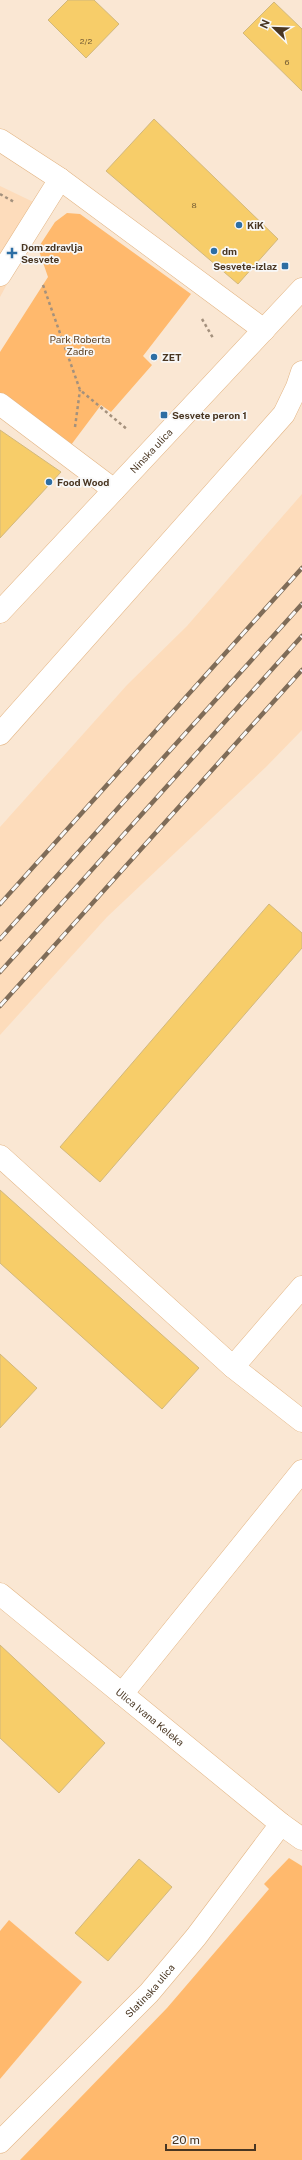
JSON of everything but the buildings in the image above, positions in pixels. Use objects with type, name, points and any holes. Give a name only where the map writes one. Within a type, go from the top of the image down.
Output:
[{"type":"street","points":[[0,140],[60,179],[264,330]]},
{"type":"street","points":[[0,275],[60,179]]},
{"type":"street","name":"Ninska ulica","points":[[0,612],[302,289]]},
{"type":"street","points":[[0,734],[284,414],[297,387],[302,372]]},
{"type":"street","points":[[0,404],[114,490]]},
{"type":"street","points":[[0,1156],[233,1367],[302,1421]]},
{"type":"street","points":[[233,1367],[302,1287]]},
{"type":"street","points":[[122,1694],[302,1471]]},
{"type":"street","name":"Ulica Ivana Keleka","points":[[0,1594],[281,1824],[302,1839]]},
{"type":"street","name":"Slatinska ulica","points":[[0,2142],[149,1993],[196,1937],[281,1824]]},
{"type":"path","points":[[43,285],[80,390],[75,428]]},
{"type":"path","points":[[80,390],[128,430]]},
{"type":"shaded area","name":"Dom zdravlja Sesvete","points":[[0,186],[48,209],[0,297]]},
{"type":"shaded area","points":[[302,494],[302,730],[266,767],[107,917],[0,1035],[0,827],[127,685],[187,626]]},
{"type":"green space","name":"Park Roberta Zadre","points":[[67,213],[80,214],[191,294],[143,356],[152,365],[111,412],[101,405],[71,445],[0,394],[0,352],[48,277],[38,248],[55,222]]},
{"type":"green space","points":[[289,1858],[302,1866],[302,2160],[20,2160],[167,2008],[269,1889],[264,1884]]},
{"type":"green space","points":[[9,1920],[82,1982],[0,2079],[0,1931]]},
{"type":"railway","points":[[0,904],[302,568]]},
{"type":"railway","points":[[0,939],[302,604]]},
{"type":"railway","points":[[0,972],[302,636]]},
{"type":"railway","points":[[0,1006],[302,670]]},
{"type":"place","name":"KiK","points":[[239,225]]},
{"type":"place","name":"dm","points":[[214,251]]},
{"type":"place","name":"Dom zdravlja Sesvete","points":[[12,253]]},
{"type":"place","name":"Sesvete-izlaz","points":[[285,266]]},
{"type":"place","name":"ZET","points":[[154,357]]},
{"type":"place","name":"Sesvete peron 1","points":[[164,415]]},
{"type":"place","name":"Food Wood","points":[[49,482]]}]
